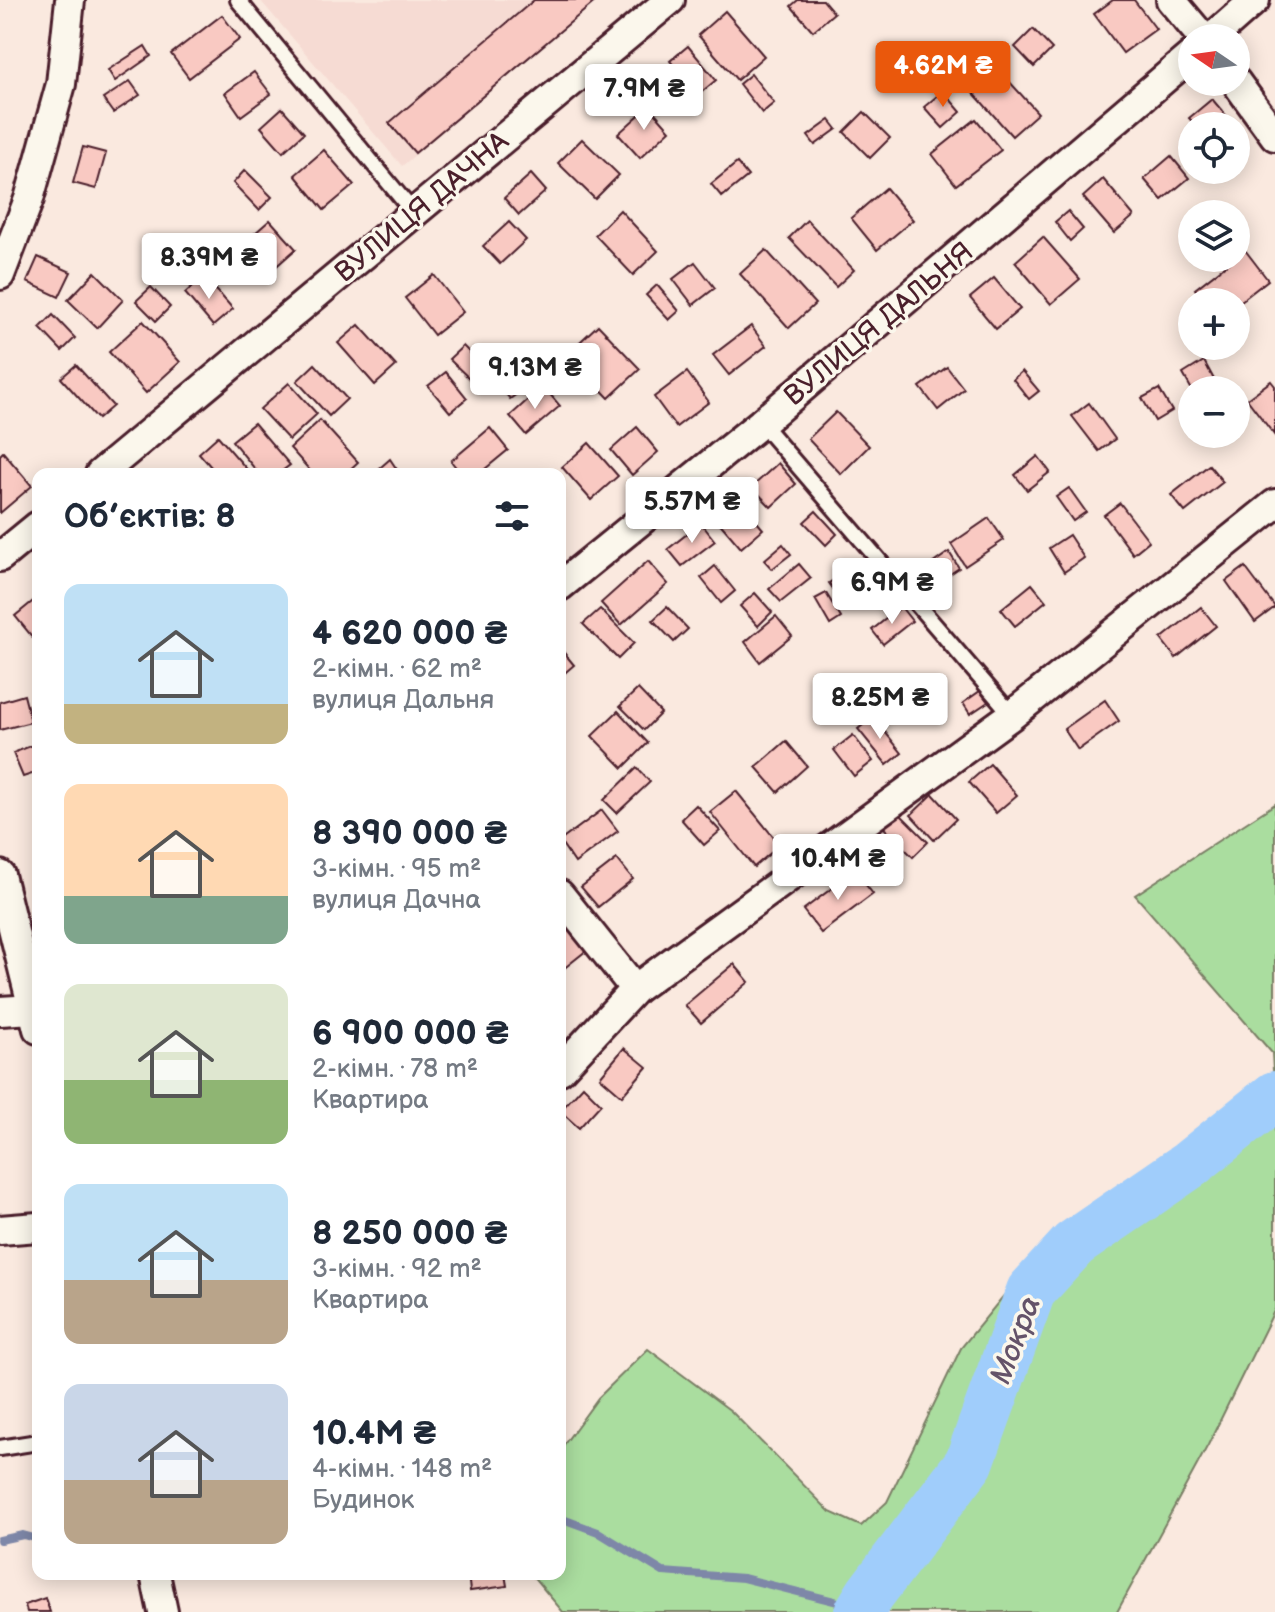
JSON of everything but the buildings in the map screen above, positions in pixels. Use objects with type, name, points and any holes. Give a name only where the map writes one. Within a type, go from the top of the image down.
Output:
[{"type":"street","points":[[0,275],[29,199],[61,84],[70,0]]},
{"type":"street","name":"ВУЛИЦЯ ДАЧНА","points":[[107,468],[670,0]]},
{"type":"street","points":[[1171,0],[1191,24]]},
{"type":"street","points":[[1228,24],[1255,0]]},
{"type":"street","name":"ВУЛИЦЯ ДАЛЬНЯ","points":[[566,581],[761,423],[1178,67]]},
{"type":"street","points":[[1246,96],[1275,136]]},
{"type":"street","points":[[566,1064],[635,989],[1012,715],[1275,504]]},
{"type":"street","points":[[0,557],[32,531]]},
{"type":"street","points":[[0,875],[32,996]]},
{"type":"street","points":[[566,903],[635,989]]},
{"type":"street","points":[[0,1011],[32,1014]]},
{"type":"street","points":[[0,1230],[32,1227]]},
{"type":"street","points":[[156,1580],[163,1612]]},
{"type":"lane","points":[[238,0],[413,212]]},
{"type":"lane","points":[[761,423],[1012,715]]},
{"type":"lane","points":[[0,1448],[32,1443]]},
{"type":"shaded area","points":[[260,0],[597,0],[402,166]]},
{"type":"green space","points":[[1275,804],[1275,1309],[1208,1445],[1117,1612],[563,1612],[536,1580],[566,1580],[566,1442],[598,1398],[648,1349],[731,1411],[830,1512],[861,1526],[887,1502],[961,1348],[1045,1245],[1132,1189],[1274,1089],[1272,1053],[1135,895]]},
{"type":"waterway","name":"Мокра","points":[[859,1612],[969,1463],[1031,1291],[1074,1244],[1189,1165],[1275,1096]]},
{"type":"waterway","points":[[566,1520],[598,1532],[663,1572],[743,1578],[838,1602],[860,1611]]},
{"type":"waterway","points":[[0,1540],[23,1535],[32,1537]]}]
